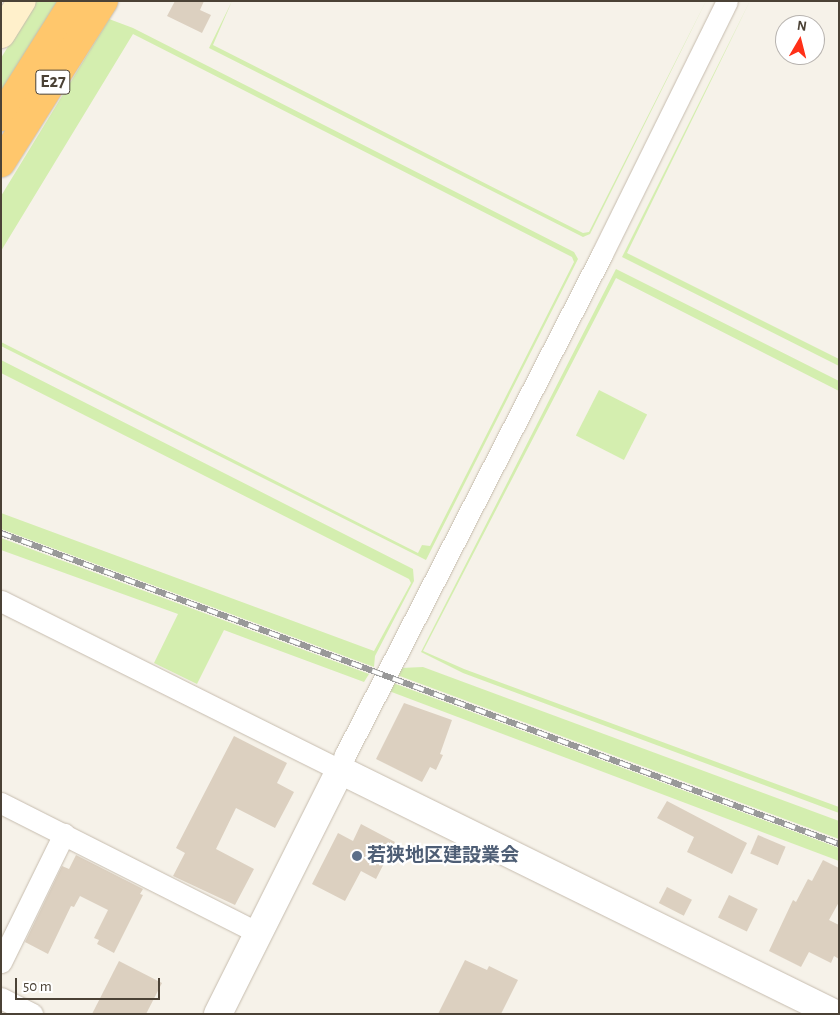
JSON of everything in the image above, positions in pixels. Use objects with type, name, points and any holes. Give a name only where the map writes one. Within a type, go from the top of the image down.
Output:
[{"type":"highway","name":"E27","points":[[1,117],[74,1]]},
{"type":"highway","name":"E27","points":[[1,163],[104,1]]},
{"type":"main road","points":[[1,34],[22,1]]},
{"type":"street","points":[[218,1014],[260,934],[340,770],[345,755],[593,272],[727,1]]},
{"type":"street","points":[[1,601],[835,1014]]},
{"type":"street","points":[[1,803],[260,934]]},
{"type":"street","points":[[1,962],[64,834]]},
{"type":"street","points":[[1,998],[32,1014]]},
{"type":"green space","points":[[36,1],[64,1],[1,102],[1,58]]},
{"type":"green space","points":[[232,1],[213,45],[583,233],[589,232],[706,1],[590,234],[583,237],[209,48]]},
{"type":"green space","points":[[750,1],[627,253],[839,359],[839,366],[622,257]]},
{"type":"green space","points":[[109,19],[133,28],[574,252],[578,259],[426,560],[1,346],[1,342],[418,553],[422,545],[430,546],[574,262],[572,257],[133,34],[1,251],[1,196]]},
{"type":"green space","points":[[616,269],[839,381],[839,391],[616,278],[423,651],[464,669],[839,807],[839,813],[463,673],[421,652]]},
{"type":"green space","points":[[1,360],[413,569],[414,581],[375,656],[374,667],[1,529],[1,513],[374,651],[411,583],[409,579],[1,373]]},
{"type":"green space","points":[[599,390],[647,415],[624,460],[576,435]]},
{"type":"green space","points":[[1,538],[369,674],[364,682],[224,630],[197,684],[154,663],[178,614],[1,550]]},
{"type":"green space","points":[[423,667],[839,821],[839,839],[397,675],[401,668]]},
{"type":"green space","points":[[393,683],[839,848],[839,861],[389,691]]},
{"type":"building","points":[[175,1],[204,1],[200,10],[211,15],[202,33],[167,16]]},
{"type":"building","points":[[404,703],[452,720],[440,754],[443,755],[436,770],[430,767],[422,782],[376,759]]},
{"type":"building","points":[[234,736],[287,763],[277,783],[294,792],[275,828],[236,808],[216,849],[254,869],[235,905],[173,876],[185,853],[176,848]]},
{"type":"building","points":[[667,801],[747,843],[732,874],[687,852],[694,837],[657,818]]},
{"type":"building","name":"若狭地区建設業会","points":[[361,824],[395,842],[376,879],[361,871],[345,901],[312,884],[338,833],[353,841]]},
{"type":"building","points":[[758,835],[786,847],[778,865],[750,853]]},
{"type":"building","points":[[76,855],[143,889],[140,894],[143,895],[114,953],[97,944],[99,940],[94,938],[108,910],[80,896],[74,907],[71,906],[48,954],[25,942],[62,866],[69,869]]},
{"type":"building","points":[[823,860],[839,868],[839,902],[829,920],[839,925],[839,959],[834,956],[831,963],[809,952],[801,967],[769,951],[793,900],[796,902],[808,879],[812,881]]},
{"type":"building","points":[[667,887],[692,900],[684,916],[659,903]]},
{"type":"building","points":[[729,895],[758,909],[747,931],[718,917]]},
{"type":"building","points":[[465,960],[487,970],[489,966],[518,980],[501,1014],[438,1014]]},
{"type":"building","points":[[119,961],[162,983],[146,1014],[92,1014]]},
{"type":"railway","points":[[1,533],[839,844]]},
{"type":"place","name":"若狭地区建設業会","points":[[357,856]]}]
